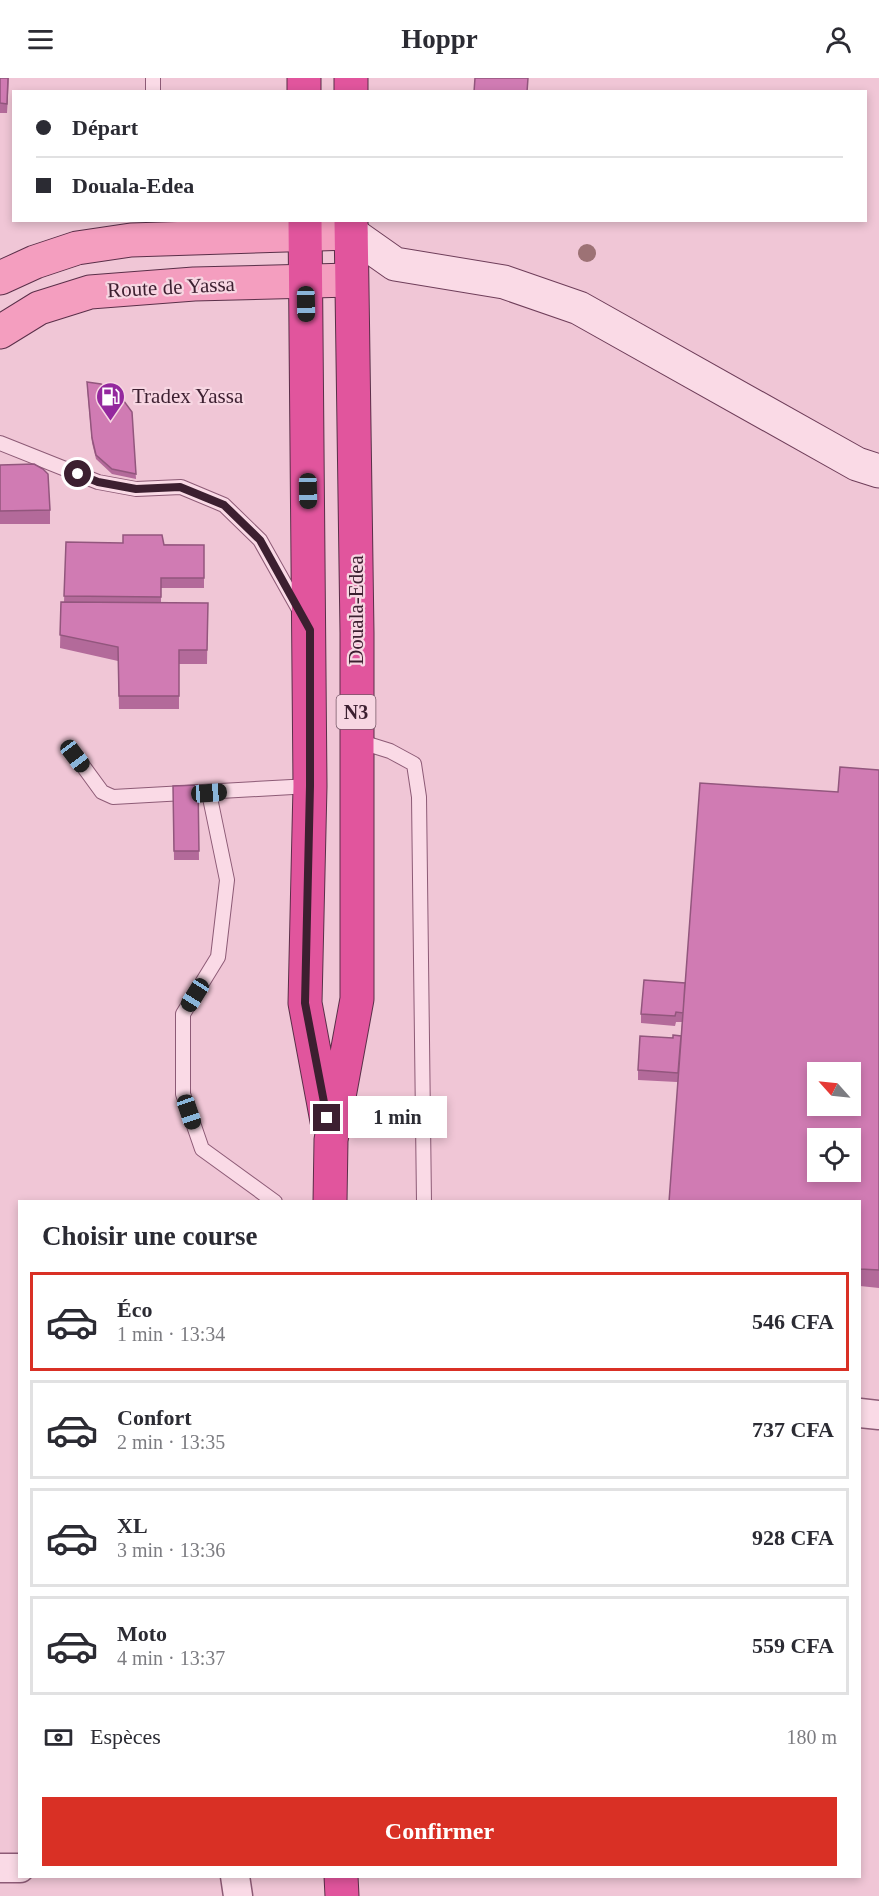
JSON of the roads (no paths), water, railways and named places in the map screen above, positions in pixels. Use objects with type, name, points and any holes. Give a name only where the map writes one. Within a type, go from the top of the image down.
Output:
[{"type":"highway","name":"Douala-Edea","points":[[305,227],[310,630],[310,786],[305,1003],[331,1140]]},
{"type":"highway","name":"Douala-Edea","points":[[330,1200],[331,1140],[357,999],[357,633],[351,227]]},
{"type":"highway","points":[[341,1878],[342,1896]]},
{"type":"main road","points":[[0,278],[35,262],[76,248],[162,234],[305,227],[351,227],[394,264]]},
{"type":"main road","points":[[351,280],[394,264],[504,282],[579,308],[857,464],[879,471]]},
{"type":"main road","name":"Route de Yassa","points":[[0,332],[39,308],[90,291],[194,284],[351,280]]},
{"type":"street","points":[[861,1413],[879,1415]]},
{"type":"street","points":[[0,1868],[18,1868]]},
{"type":"street","points":[[236,1878],[238,1896]]},
{"type":"lane","points":[[0,442],[98,482],[136,489],[180,487],[224,505],[260,540],[310,630]]},
{"type":"lane","points":[[356,740],[390,751],[414,764],[419,797],[424,1200]]},
{"type":"lane","points":[[75,756],[102,792],[113,797],[310,786]]},
{"type":"lane","points":[[209,793],[227,880],[218,957],[183,1014],[183,1094],[202,1149],[272,1200]]},
{"type":"place","name":"Tradex Yassa","points":[[111,422]]}]
